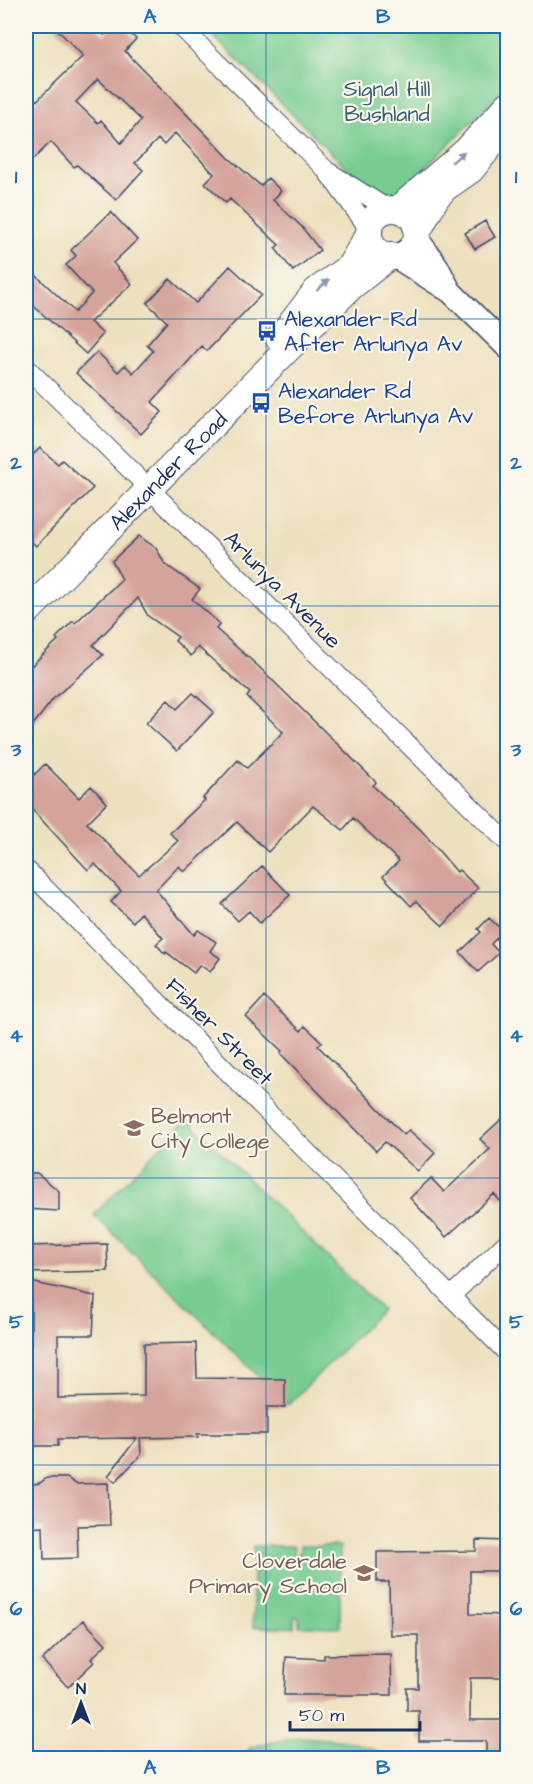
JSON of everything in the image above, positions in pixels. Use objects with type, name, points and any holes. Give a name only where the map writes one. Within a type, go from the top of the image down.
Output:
[{"type":"main road","points":[[507,105],[466,151],[393,209],[375,216],[369,231],[374,247],[392,256],[409,250],[436,198],[445,188],[471,170],[507,126]]},
{"type":"main road","points":[[393,209],[411,218],[416,235]]},
{"type":"main road","name":"Alexander Road","points":[[26,613],[285,333],[316,291],[350,266],[369,231]]},
{"type":"main road","name":"Alexander Road","points":[[26,593],[144,485],[352,286],[392,256]]},
{"type":"street","points":[[180,26],[325,170],[369,231]]},
{"type":"street","points":[[325,170],[393,209]]},
{"type":"street","points":[[416,235],[451,292]]},
{"type":"street","points":[[392,256],[451,292],[507,348]]},
{"type":"street","name":"Arlunya Avenue","points":[[26,367],[507,843]]},
{"type":"street","name":"Fisher Street","points":[[26,868],[507,1354]]},
{"type":"street","points":[[450,1297],[507,1241]]},
{"type":"green space","name":"Signal Hill Bushland","points":[[203,26],[507,26],[507,87],[399,194],[377,194],[363,184]]},
{"type":"green space","points":[[187,1119],[382,1310],[288,1405],[94,1215]]},
{"type":"green space","points":[[253,1546],[294,1546],[294,1554],[300,1554],[300,1546],[340,1546],[340,1627],[299,1626],[299,1617],[294,1617],[294,1627],[253,1627]]},
{"type":"green space","points":[[298,1737],[357,1744],[388,1758],[240,1758],[251,1747]]},
{"type":"building","points":[[54,26],[95,26],[104,35],[113,26],[122,26],[136,39],[125,51],[229,158],[261,186],[268,178],[281,191],[273,200],[301,226],[320,250],[293,271],[275,248],[279,245],[230,199],[226,203],[205,183],[214,174],[175,133],[164,145],[158,139],[135,163],[143,170],[116,200],[77,165],[74,167],[51,142],[26,166],[26,111],[83,56]],"holes":[[[98,79],[141,120],[121,143],[101,120],[98,123],[76,102]]]},
{"type":"building","points":[[111,212],[137,240],[113,263],[132,284],[90,322],[103,334],[86,354],[26,299],[26,266],[75,312],[92,293],[66,265],[76,256],[71,250]]},
{"type":"building","points":[[485,221],[495,237],[475,249],[465,233]]},
{"type":"building","points":[[230,266],[261,295],[207,351],[202,346],[152,402],[162,412],[141,434],[76,373],[97,352],[118,372],[125,365],[133,373],[153,351],[147,345],[167,322],[147,303],[170,279],[196,303]]},
{"type":"building","points":[[26,446],[34,454],[40,448],[58,464],[62,460],[93,488],[36,546],[26,536]]},
{"type":"building","points":[[139,536],[156,548],[165,564],[200,589],[192,599],[220,624],[216,629],[258,666],[376,782],[373,786],[421,830],[457,872],[459,870],[478,888],[443,926],[416,901],[411,906],[383,876],[399,861],[353,818],[343,830],[313,806],[268,852],[237,822],[184,872],[179,866],[156,890],[194,935],[198,930],[216,942],[210,951],[220,958],[210,972],[200,965],[194,973],[166,952],[165,954],[156,944],[163,938],[141,913],[133,922],[111,902],[121,891],[95,864],[88,870],[26,803],[26,783],[45,764],[79,798],[91,786],[107,803],[87,823],[139,875],[178,841],[170,833],[205,800],[203,798],[238,760],[247,768],[283,732],[247,697],[250,693],[198,647],[191,656],[175,641],[178,637],[148,616],[138,598],[93,645],[103,655],[54,698],[26,734],[26,671],[58,640],[56,638],[73,621],[75,623],[122,579],[112,561]]},
{"type":"building","points":[[193,693],[214,712],[177,751],[146,723],[168,700],[177,709]]},
{"type":"building","points":[[262,866],[290,895],[260,923],[249,911],[238,921],[222,904]]},
{"type":"building","points":[[489,918],[503,931],[491,944],[499,953],[478,972],[460,952],[481,932],[478,929]]},
{"type":"building","points":[[264,997],[301,1031],[305,1026],[322,1042],[318,1046],[404,1135],[409,1130],[435,1153],[418,1171],[385,1142],[376,1151],[280,1053],[282,1051],[246,1017]]},
{"type":"building","points":[[507,1114],[507,1194],[500,1201],[494,1194],[446,1237],[410,1198],[431,1178],[444,1192],[490,1149],[480,1139]]},
{"type":"building","points":[[26,1173],[37,1173],[59,1191],[59,1211],[26,1209]]},
{"type":"building","points":[[107,1244],[108,1271],[26,1273],[26,1246]]},
{"type":"building","points":[[26,1281],[95,1296],[93,1335],[58,1335],[58,1398],[144,1396],[144,1344],[196,1343],[197,1378],[285,1379],[285,1407],[267,1407],[267,1434],[197,1434],[198,1437],[140,1438],[141,1455],[115,1482],[108,1476],[137,1438],[58,1439],[58,1446],[26,1446],[26,1344],[31,1344],[31,1298],[26,1298]]},
{"type":"building","points":[[47,1478],[67,1478],[76,1484],[108,1483],[110,1525],[77,1526],[78,1558],[44,1559],[43,1527],[26,1528],[26,1485],[40,1483]]},
{"type":"building","points":[[476,1540],[507,1541],[507,1571],[470,1571],[470,1614],[507,1615],[507,1678],[470,1678],[470,1720],[507,1720],[507,1758],[486,1758],[486,1741],[419,1741],[419,1711],[407,1711],[407,1688],[418,1688],[418,1635],[390,1635],[389,1582],[377,1582],[377,1552],[476,1551]]},
{"type":"building","points":[[83,1620],[106,1644],[91,1659],[94,1662],[68,1687],[42,1660]]},
{"type":"building","points":[[391,1654],[392,1695],[284,1695],[286,1657],[324,1659],[324,1655]]},
{"type":"place","name":"Alexander Rd After Arlunya Av","points":[[267,331]]},
{"type":"place","name":"Alexander Rd Before Arlunya Av","points":[[261,403]]},
{"type":"place","name":"Belmont City College","points":[[134,1128]]},
{"type":"place","name":"Cloverdale Primary School","points":[[364,1573]]}]
